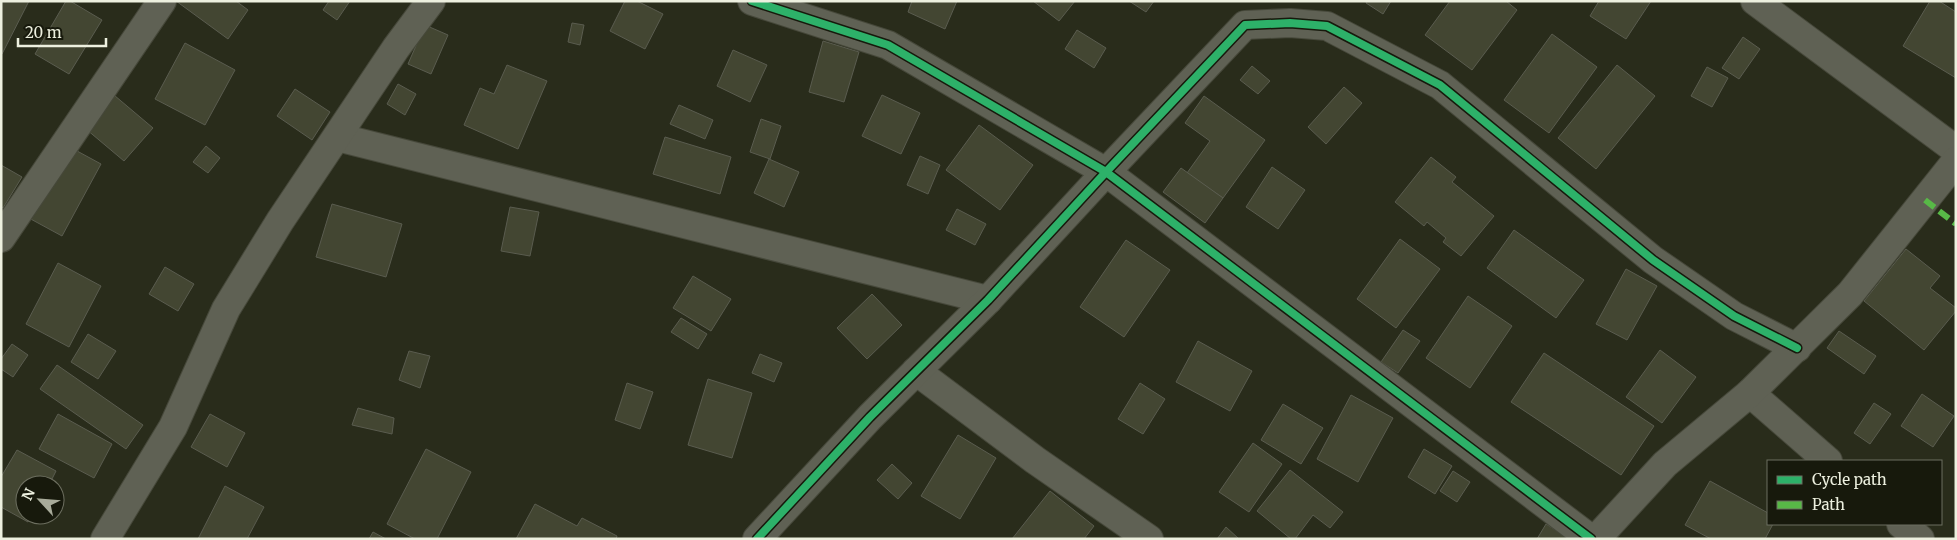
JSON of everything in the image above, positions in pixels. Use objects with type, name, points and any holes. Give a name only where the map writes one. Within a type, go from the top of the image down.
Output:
[{"type":"street","points":[[1,238],[162,1]]},
{"type":"street","points":[[105,539],[173,427],[226,309],[280,221],[396,48],[432,1]]},
{"type":"street","points":[[752,1],[888,45],[1106,172],[1591,539]]},
{"type":"street","points":[[1755,1],[1956,150]]},
{"type":"street","points":[[757,539],[870,417],[988,300],[1251,13],[1290,23],[1327,26],[1440,85],[1653,260],[1734,316],[1797,348]]},
{"type":"street","points":[[337,137],[988,300]]},
{"type":"street","points":[[1596,539],[1666,464],[1750,393],[1850,294],[1956,161]]},
{"type":"street","points":[[916,371],[1035,460],[1150,539]]},
{"type":"street","points":[[1750,393],[1827,460]]},
{"type":"street","points":[[1902,525],[1920,539]]},
{"type":"building","points":[[1,1],[29,1],[2,54],[1,53]]},
{"type":"building","points":[[66,1],[70,1],[102,20],[69,74],[35,54]]},
{"type":"building","points":[[176,1],[236,1],[248,10],[228,39]]},
{"type":"building","points":[[329,1],[350,1],[337,20],[323,10]]},
{"type":"building","points":[[625,1],[637,1],[663,14],[645,49],[610,31]]},
{"type":"building","points":[[912,1],[957,1],[945,29],[908,12]]},
{"type":"building","points":[[1033,1],[1075,1],[1059,21]]},
{"type":"building","points":[[1129,1],[1154,1],[1146,12]]},
{"type":"building","points":[[1367,1],[1391,1],[1383,14],[1366,3]]},
{"type":"building","points":[[1450,1],[1506,1],[1517,10],[1472,70],[1425,35]]},
{"type":"building","points":[[1599,1],[1651,1],[1626,39],[1590,16]]},
{"type":"building","points":[[1930,1],[1939,1],[1956,12],[1956,78],[1903,46]]},
{"type":"building","points":[[572,23],[584,25],[580,45],[568,42]]},
{"type":"building","points":[[425,25],[448,35],[431,74],[408,64]]},
{"type":"building","points":[[1077,30],[1106,48],[1094,68],[1065,49]]},
{"type":"building","points":[[1552,34],[1597,67],[1549,133],[1504,100]]},
{"type":"building","points":[[1743,37],[1760,49],[1739,79],[1722,68]]},
{"type":"building","points":[[823,41],[859,52],[844,102],[809,92]]},
{"type":"building","points":[[185,43],[235,70],[205,125],[155,99]]},
{"type":"building","points":[[733,50],[767,65],[750,102],[717,86]]},
{"type":"building","points":[[507,65],[547,81],[518,149],[464,125],[480,88],[494,94]]},
{"type":"building","points":[[1617,65],[1655,96],[1596,169],[1558,138]]},
{"type":"building","points":[[1252,66],[1270,81],[1258,94],[1240,80]]},
{"type":"building","points":[[1707,67],[1728,78],[1712,107],[1691,96]]},
{"type":"building","points":[[398,84],[416,94],[405,115],[387,104]]},
{"type":"building","points":[[1344,87],[1362,103],[1326,144],[1308,127]]},
{"type":"building","points":[[295,89],[330,112],[312,140],[277,116]]},
{"type":"building","points":[[108,90],[153,128],[124,161],[80,124]]},
{"type":"building","points":[[882,95],[920,113],[901,154],[862,136]]},
{"type":"building","points":[[1204,96],[1265,140],[1223,198],[1187,173],[1210,141],[1185,123]]},
{"type":"building","points":[[679,105],[713,120],[705,139],[670,124]]},
{"type":"building","points":[[761,119],[781,126],[770,159],[750,152]]},
{"type":"building","points":[[979,125],[1033,165],[1000,210],[946,170]]},
{"type":"building","points":[[665,137],[731,157],[720,194],[653,174]]},
{"type":"building","points":[[66,145],[101,164],[62,236],[27,217]]},
{"type":"building","points":[[206,146],[220,158],[208,173],[193,162]]},
{"type":"building","points":[[920,156],[940,165],[928,194],[907,185]]},
{"type":"building","points":[[1431,157],[1456,177],[1452,182],[1494,216],[1461,256],[1443,242],[1446,238],[1427,222],[1424,226],[1395,202]]},
{"type":"building","points":[[769,159],[799,172],[784,207],[754,193]]},
{"type":"building","points":[[1,165],[22,177],[3,208],[1,207]]},
{"type":"building","points":[[1272,167],[1305,190],[1278,229],[1246,207]]},
{"type":"building","points":[[1181,168],[1223,198],[1205,223],[1163,192]]},
{"type":"building","points":[[332,204],[402,224],[386,277],[316,257]]},
{"type":"building","points":[[510,207],[539,212],[530,256],[501,251]]},
{"type":"building","points":[[957,209],[986,224],[975,245],[946,230]]},
{"type":"building","points":[[1514,230],[1584,280],[1556,318],[1487,268]]},
{"type":"building","points":[[1400,239],[1440,269],[1396,328],[1357,299]]},
{"type":"building","points":[[1126,240],[1170,270],[1124,337],[1080,307]]},
{"type":"building","points":[[1906,249],[1940,276],[1930,288],[1956,308],[1956,311],[1924,350],[1864,301]]},
{"type":"building","points":[[58,263],[101,286],[69,347],[26,324]]},
{"type":"building","points":[[165,267],[194,284],[178,311],[149,294]]},
{"type":"building","points":[[1626,269],[1657,286],[1627,340],[1596,324]]},
{"type":"building","points":[[693,276],[731,299],[711,331],[673,308]]},
{"type":"building","points":[[872,294],[902,325],[867,359],[837,328]]},
{"type":"building","points":[[1468,296],[1512,326],[1470,388],[1426,358]]},
{"type":"building","points":[[681,318],[707,334],[698,349],[671,332]]},
{"type":"building","points":[[1403,330],[1420,341],[1398,373],[1381,362]]},
{"type":"building","points":[[1839,331],[1876,356],[1864,374],[1827,348]]},
{"type":"building","points":[[88,334],[116,351],[98,379],[71,362]]},
{"type":"building","points":[[1198,341],[1252,371],[1230,411],[1176,382]]},
{"type":"building","points":[[12,344],[28,355],[13,377],[1,369],[1,359]]},
{"type":"building","points":[[1660,350],[1696,377],[1662,423],[1626,397]]},
{"type":"building","points":[[409,351],[430,356],[420,388],[399,380]]},
{"type":"building","points":[[1544,353],[1654,426],[1621,475],[1511,402]]},
{"type":"building","points":[[760,354],[782,363],[774,382],[752,373]]},
{"type":"building","points":[[57,365],[143,425],[126,449],[40,389]]},
{"type":"building","points":[[708,379],[752,393],[732,458],[688,445]]},
{"type":"building","points":[[627,383],[653,392],[640,429],[615,420]]},
{"type":"building","points":[[1140,383],[1165,399],[1143,434],[1118,419]]},
{"type":"building","points":[[1922,394],[1954,416],[1933,447],[1901,426]]},
{"type":"building","points":[[1351,395],[1393,418],[1358,482],[1317,459]]},
{"type":"building","points":[[1874,403],[1891,414],[1870,444],[1854,433]]},
{"type":"building","points":[[1283,404],[1323,428],[1301,464],[1261,440]]},
{"type":"building","points":[[358,408],[394,418],[392,434],[352,425]]},
{"type":"building","points":[[58,414],[112,444],[94,478],[39,449]]},
{"type":"building","points":[[210,414],[245,433],[227,467],[191,447]]},
{"type":"building","points":[[958,435],[996,458],[960,519],[921,496]]},
{"type":"building","points":[[1253,443],[1282,464],[1249,512],[1219,492]]},
{"type":"building","points":[[426,449],[471,472],[437,539],[415,539],[387,524]]},
{"type":"building","points":[[1424,449],[1452,466],[1435,494],[1408,477]]},
{"type":"building","points":[[17,450],[56,471],[54,475],[15,475],[15,515],[1,507],[1,477]]},
{"type":"building","points":[[892,464],[912,483],[898,499],[877,480]]},
{"type":"building","points":[[1290,470],[1343,512],[1330,528],[1313,515],[1295,539],[1291,539],[1257,511]]},
{"type":"building","points":[[1453,471],[1470,482],[1457,502],[1440,491]]},
{"type":"building","points":[[1710,481],[1767,512],[1767,525],[1772,525],[1765,539],[1711,539],[1685,525]]},
{"type":"building","points":[[225,486],[264,507],[247,539],[198,539]]},
{"type":"building","points":[[1050,491],[1094,526],[1084,539],[1012,539]]},
{"type":"building","points":[[535,504],[577,526],[582,518],[617,536],[616,539],[516,539]]},
{"type":"building","points":[[1546,524],[1570,539],[1537,539]]},
{"type":"building","points":[[1226,527],[1239,539],[1217,539]]},
{"type":"building","points":[[373,532],[386,539],[369,539]]},
{"type":"marked path","points":[[1925,200],[1956,224]]},
{"type":"cycle path","points":[[752,1],[888,45],[1106,172],[1591,539]]},
{"type":"cycle path","points":[[757,539],[870,417],[988,300],[1245,25],[1290,23],[1327,26],[1440,85],[1653,260],[1734,316],[1797,348]]}]
